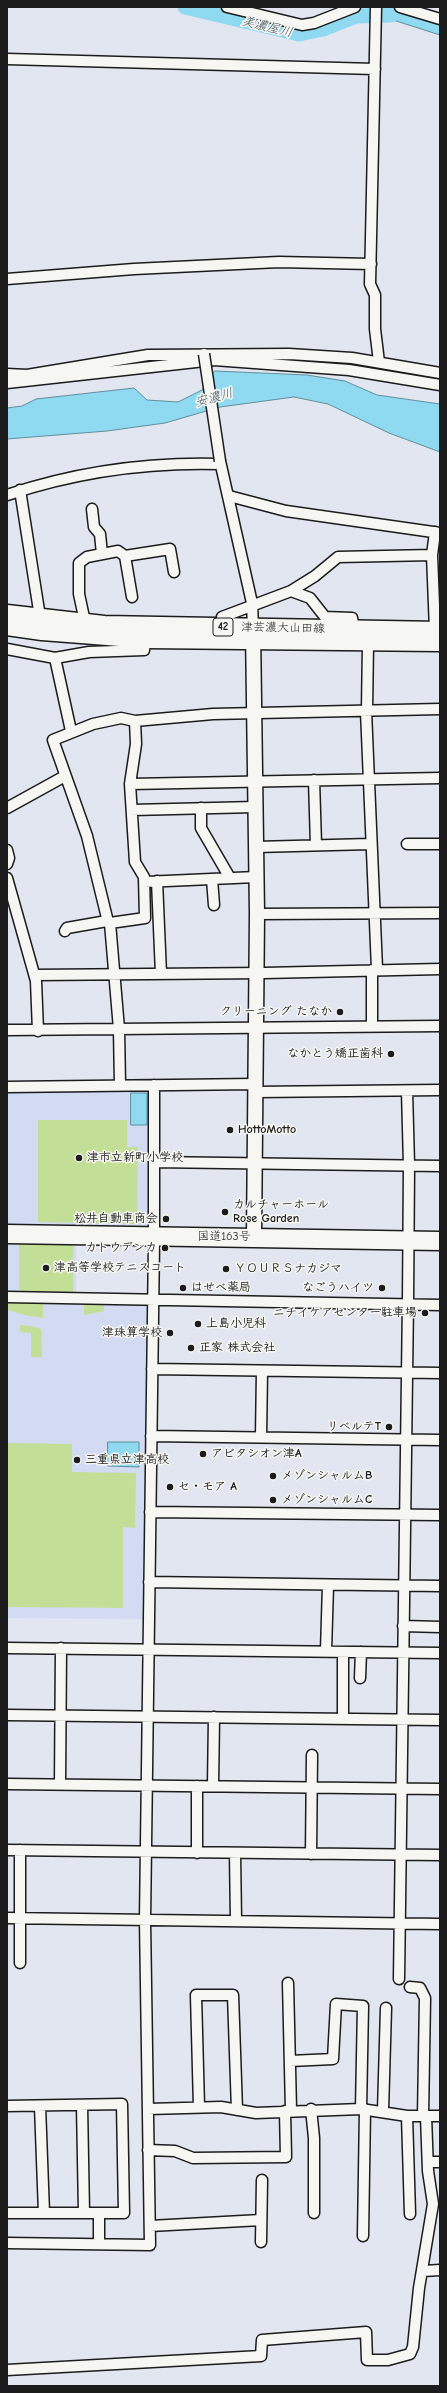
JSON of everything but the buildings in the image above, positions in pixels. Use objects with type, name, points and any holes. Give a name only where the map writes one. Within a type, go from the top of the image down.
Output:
[{"type":"highway","name":"国道163号","points":[[7,1234],[440,1241]]},
{"type":"main road","name":"津芸濃大山田線","points":[[7,613],[85,622],[146,632]]},
{"type":"main road","name":"津芸濃大山田線","points":[[7,627],[42,632],[253,634],[368,643],[438,634]]},
{"type":"main road","name":"津芸濃大山田線","points":[[253,634],[354,629],[438,634]]},
{"type":"street","points":[[227,7],[302,25],[314,23],[355,7]]},
{"type":"street","points":[[376,7],[370,284],[375,295],[375,330],[379,362]]},
{"type":"street","points":[[400,7],[440,19]]},
{"type":"street","points":[[7,59],[375,68]]},
{"type":"street","points":[[7,279],[134,269],[271,262],[371,264]]},
{"type":"street","points":[[204,354],[220,463],[230,496],[253,605],[257,914],[254,1237]]},
{"type":"street","points":[[7,374],[27,375],[148,355],[204,354],[289,354],[379,362],[440,372]]},
{"type":"street","points":[[7,383],[214,360],[349,370],[440,385]]},
{"type":"street","points":[[7,495],[20,490],[106,470],[220,463]]},
{"type":"street","points":[[20,490],[40,617]]},
{"type":"street","points":[[230,496],[286,511],[437,533],[432,555],[438,634]]},
{"type":"street","points":[[92,509],[94,527],[100,534],[102,554]]},
{"type":"street","points":[[85,622],[79,594],[79,563],[87,557],[118,552],[125,556],[170,549],[174,572]]},
{"type":"street","points":[[222,617],[291,591],[315,576],[338,556],[432,555]]},
{"type":"street","points":[[125,556],[132,597]]},
{"type":"street","points":[[291,591],[310,598],[325,617],[352,618],[354,629],[368,643],[368,779],[374,912],[372,1026]]},
{"type":"street","points":[[7,649],[55,658],[90,652],[144,650],[146,632]]},
{"type":"street","points":[[55,658],[56,671],[71,731]]},
{"type":"street","points":[[120,1085],[119,1029],[109,922],[87,836],[53,740],[71,731],[121,718],[135,721],[212,714],[440,709]]},
{"type":"street","points":[[65,931],[67,928],[145,918],[144,882],[135,862],[130,784],[136,744],[135,721]]},
{"type":"street","points":[[7,808],[65,776]]},
{"type":"street","points":[[130,784],[440,778]]},
{"type":"street","points":[[314,780],[316,845]]},
{"type":"street","points":[[132,810],[255,807]]},
{"type":"street","points":[[201,808],[201,828],[230,878]]},
{"type":"street","points":[[256,847],[370,844]]},
{"type":"street","points":[[407,844],[440,844]]},
{"type":"street","points":[[7,850],[9,858],[7,864]]},
{"type":"street","points":[[144,882],[256,877]]},
{"type":"street","points":[[212,879],[214,905]]},
{"type":"street","points":[[158,881],[161,974]]},
{"type":"street","points":[[7,884],[35,976],[38,1031]]},
{"type":"street","points":[[257,914],[374,912],[440,913]]},
{"type":"street","points":[[35,976],[440,969]]},
{"type":"street","points":[[7,1030],[38,1031],[440,1026]]},
{"type":"street","points":[[7,2243],[150,2245],[145,1920],[154,1237],[154,1085]]},
{"type":"street","points":[[7,1087],[154,1085],[408,1091],[440,1090]]},
{"type":"street","points":[[399,1979],[406,1372],[410,1165],[408,1091]]},
{"type":"street","points":[[154,1162],[440,1166]]},
{"type":"street","points":[[7,1297],[440,1305]]},
{"type":"street","points":[[152,1369],[440,1372]]},
{"type":"street","points":[[261,1437],[262,1371]]},
{"type":"street","points":[[151,1436],[440,1440]]},
{"type":"street","points":[[150,1512],[440,1515]]},
{"type":"street","points":[[149,1582],[440,1586]]},
{"type":"street","points":[[326,1652],[328,1585]]},
{"type":"street","points":[[403,1626],[440,1627]]},
{"type":"street","points":[[7,1648],[440,1654]]},
{"type":"street","points":[[60,1784],[61,1648]]},
{"type":"street","points":[[342,1719],[343,1652]]},
{"type":"street","points":[[360,1678],[361,1652]]},
{"type":"street","points":[[7,1715],[440,1720]]},
{"type":"street","points":[[214,1718],[214,1786]]},
{"type":"street","points":[[312,1754],[312,1854]]},
{"type":"street","points":[[7,1784],[440,1789]]},
{"type":"street","points":[[197,1786],[197,1853]]},
{"type":"street","points":[[7,1850],[440,1856]]},
{"type":"street","points":[[20,1850],[20,1963]]},
{"type":"street","points":[[235,1853],[236,1921]]},
{"type":"street","points":[[7,1918],[440,1924]]},
{"type":"street","points":[[148,2150],[175,2151],[193,2158],[286,2157],[290,2061],[288,1983]]},
{"type":"street","points":[[7,2370],[261,2356],[262,2340],[366,2332],[367,2360],[401,2358],[412,2351],[423,2271],[437,2204],[428,2162],[424,2116],[425,1998],[420,1988],[410,1987]]},
{"type":"street","points":[[199,2107],[196,1995],[233,1995],[237,2110]]},
{"type":"street","points":[[290,2061],[333,2059],[336,2004],[363,2006],[363,2236]]},
{"type":"street","points":[[383,2111],[386,2008]]},
{"type":"street","points":[[7,2106],[122,2104],[124,2213],[7,2213]]},
{"type":"street","points":[[82,2105],[84,2213]]},
{"type":"street","points":[[40,2106],[44,2213]]},
{"type":"street","points":[[148,2109],[221,2107],[256,2113],[311,2109],[363,2109],[407,2116],[440,2116]]},
{"type":"street","points":[[311,2109],[314,2138],[314,2213]]},
{"type":"street","points":[[407,2116],[410,2214]]},
{"type":"street","points":[[428,2162],[440,2162]]},
{"type":"street","points":[[261,2242],[262,2180]]},
{"type":"street","points":[[99,2213],[99,2244]]},
{"type":"street","points":[[150,2226],[261,2220]]},
{"type":"street","points":[[423,2271],[440,2270]]},
{"type":"shaded area","name":"津市立新町小学校","points":[[150,1088],[150,1227],[148,1229],[41,1228],[37,1225],[7,1227],[7,1090]]},
{"type":"shaded area","name":"津高等学校テニスコート","points":[[7,1239],[76,1239],[76,1294],[7,1294]]},
{"type":"shaded area","name":"三重県立津高校","points":[[7,1301],[149,1303],[144,1619],[7,1618]]},
{"type":"green space","points":[[38,1120],[127,1120],[127,1147],[138,1147],[137,1224],[38,1222]]},
{"type":"green space","name":"津高等学校テニスコート","points":[[19,1244],[73,1244],[73,1292],[19,1291]]},
{"type":"green space","points":[[8,1303],[43,1303],[43,1318],[24,1315],[8,1310]]},
{"type":"green space","points":[[84,1303],[104,1303],[104,1311],[84,1315]]},
{"type":"green space","points":[[20,1325],[41,1329],[42,1357],[31,1357],[31,1333],[20,1332]]},
{"type":"green space","points":[[7,1443],[72,1444],[72,1472],[136,1473],[135,1528],[123,1527],[123,1608],[7,1607]]},
{"type":"water","points":[[380,8],[393,10],[440,25],[440,35],[393,20],[379,19]]},
{"type":"water","name":"安濃川","points":[[215,371],[307,375],[345,381],[377,395],[440,404],[440,452],[389,433],[328,404],[294,397],[220,407],[165,423],[107,431],[7,439],[7,408],[22,406],[36,399],[134,388],[147,400],[178,402],[202,390]]},
{"type":"water","points":[[131,1093],[147,1093],[147,1125],[131,1125]]},
{"type":"water","points":[[108,1442],[139,1442],[139,1467],[108,1466]]},
{"type":"waterway","name":"美濃屋川","points":[[185,7],[299,34],[323,29],[356,16],[391,15]]},
{"type":"place","name":"クリーニング たなか","points":[[340,1012]]},
{"type":"place","name":"なかとう矯正歯科","points":[[391,1054]]},
{"type":"place","name":"HottoMotto","points":[[230,1130]]},
{"type":"place","name":"津市立新町小学校","points":[[79,1158]]},
{"type":"place","name":"カルチャーホール Rose Garden","points":[[225,1212]]},
{"type":"place","name":"松井自動車商会","points":[[166,1219]]},
{"type":"place","name":"カトウデンカ","points":[[165,1248]]},
{"type":"place","name":"津高等学校テニスコート","points":[[46,1268]]},
{"type":"place","name":"ＹＯＵＲＳナカジマ","points":[[226,1269]]},
{"type":"place","name":"はせべ薬局","points":[[183,1288]]},
{"type":"place","name":"なごうハイツ","points":[[382,1288]]},
{"type":"place","name":"ニチイケアセンター駐車場","points":[[425,1313]]},
{"type":"place","name":"上島小児科","points":[[198,1324]]},
{"type":"place","name":"津珠算学校","points":[[170,1333]]},
{"type":"place","name":"正家 株式会社","points":[[191,1348]]},
{"type":"place","name":"リベルテT","points":[[389,1427]]},
{"type":"place","name":"アビタシオン津A","points":[[203,1454]]},
{"type":"place","name":"三重県立津高校","points":[[77,1460]]},
{"type":"place","name":"メゾンシャルムB","points":[[273,1476]]},
{"type":"place","name":"セ・モア A","points":[[170,1487]]},
{"type":"place","name":"メゾンシャルムC","points":[[273,1500]]}]
